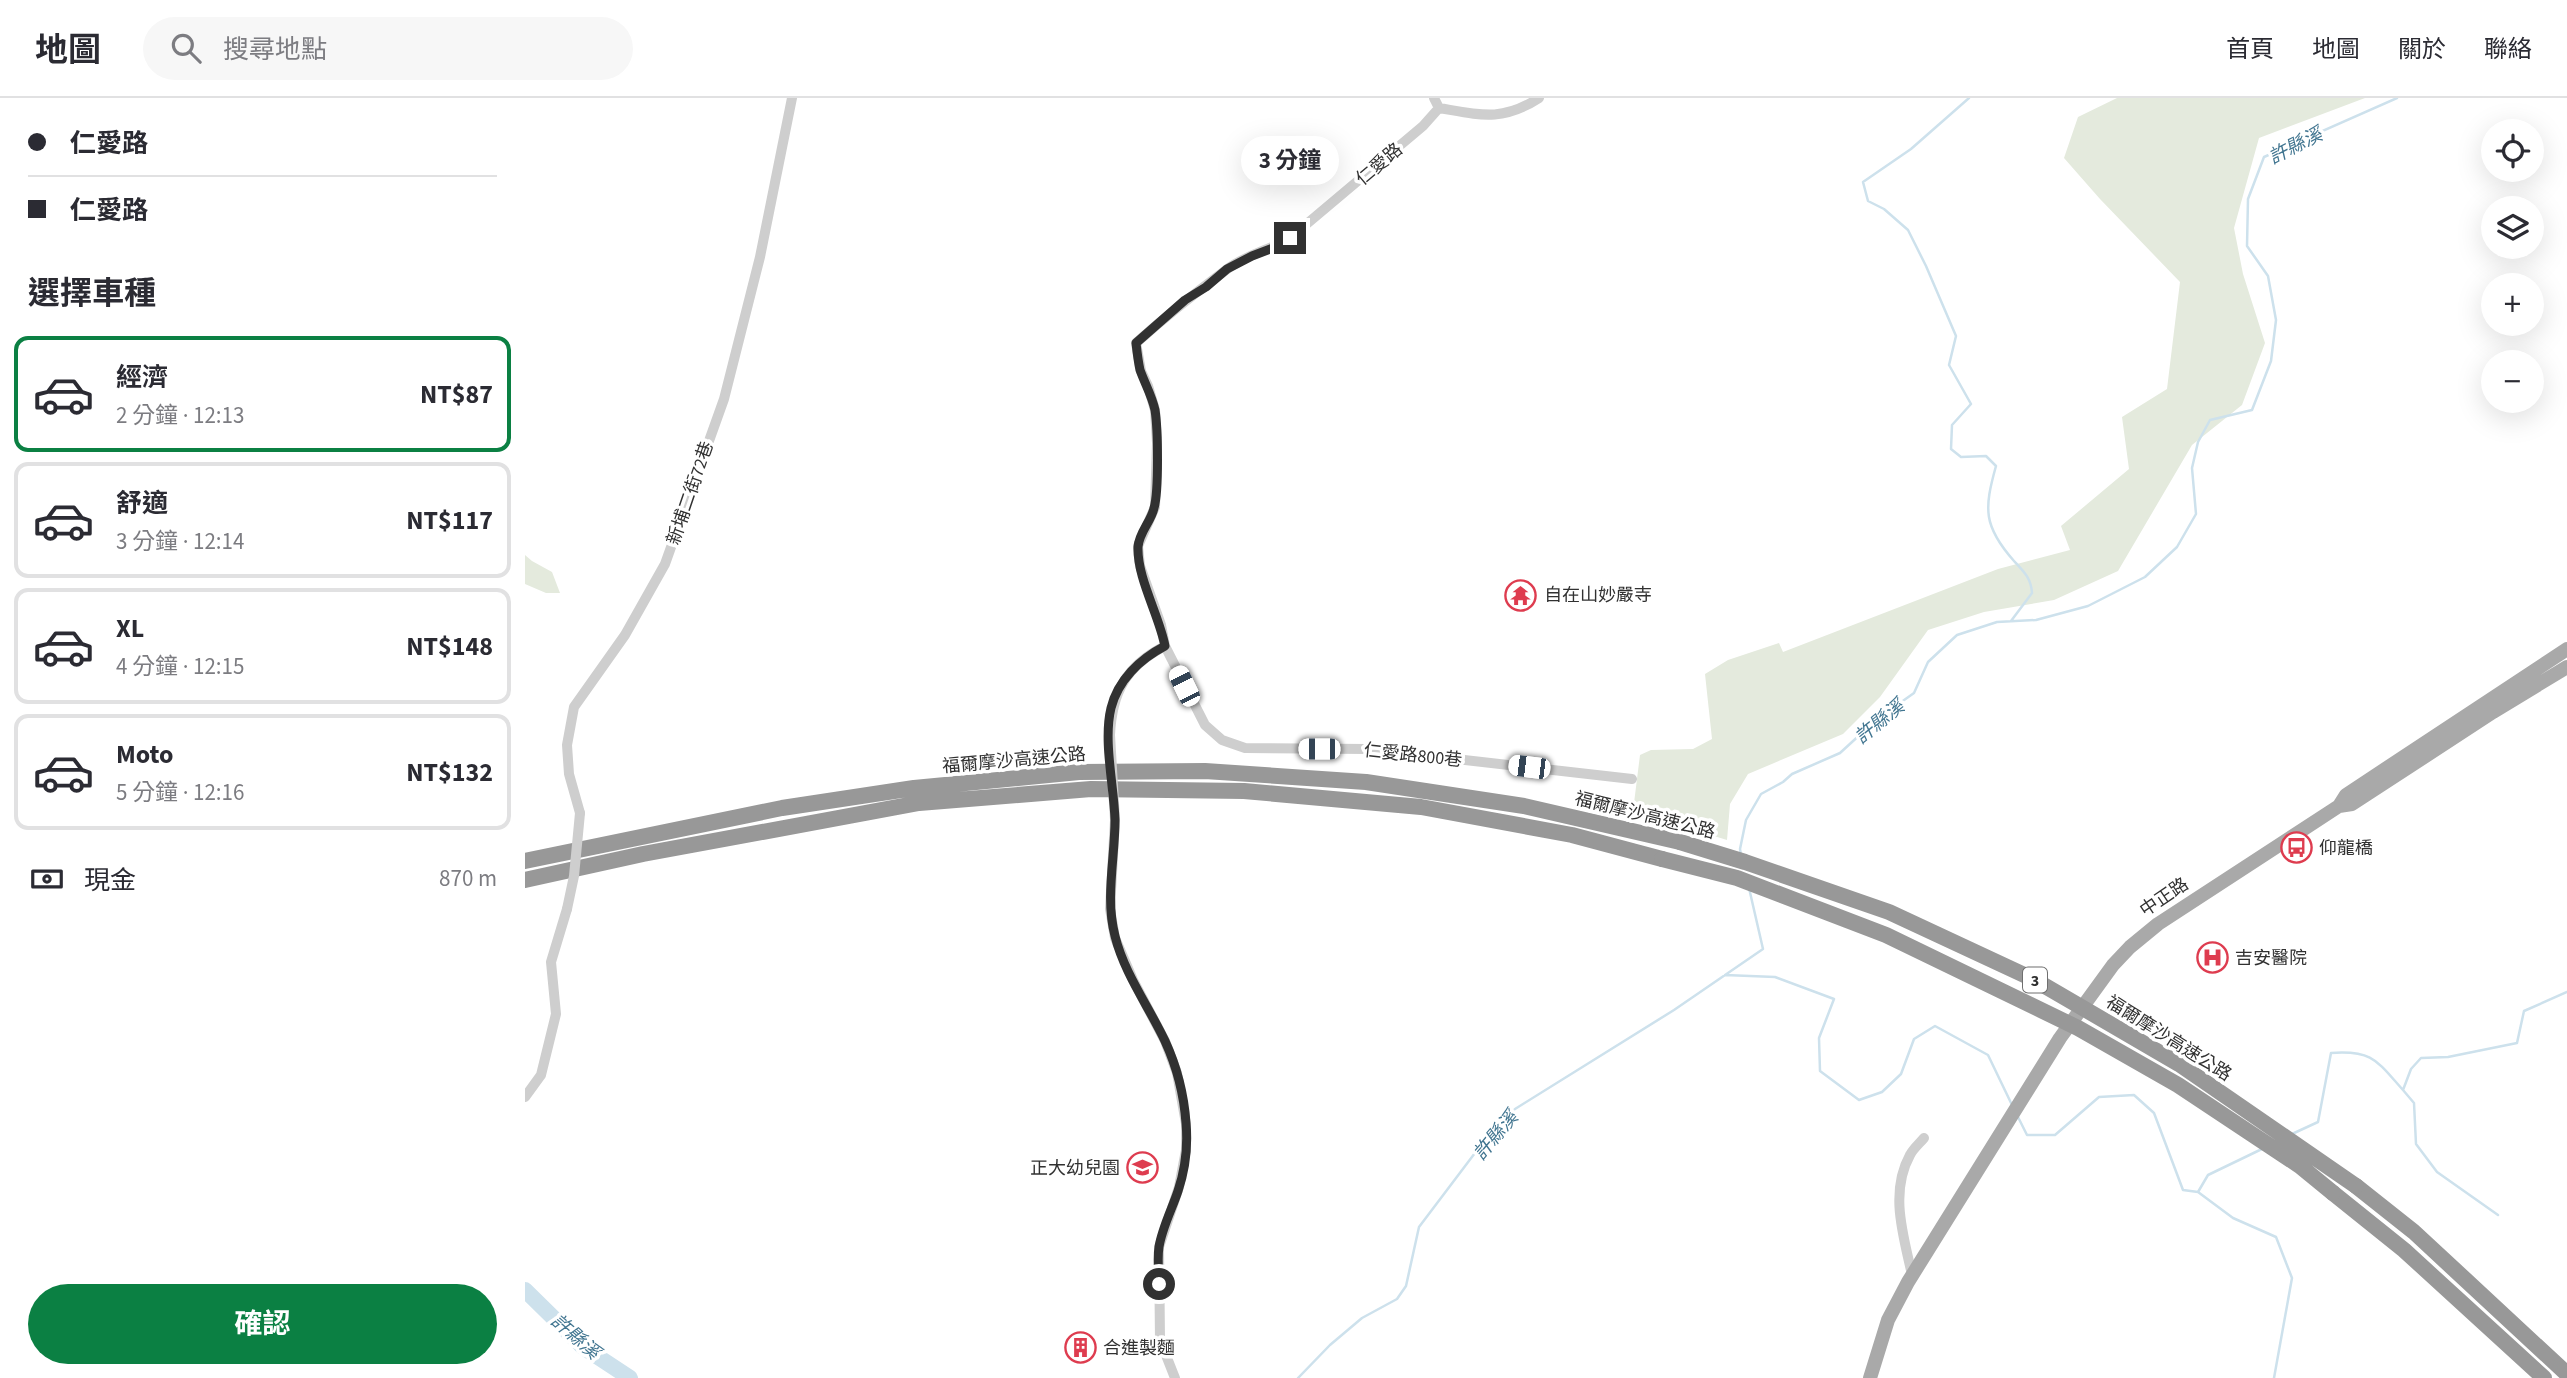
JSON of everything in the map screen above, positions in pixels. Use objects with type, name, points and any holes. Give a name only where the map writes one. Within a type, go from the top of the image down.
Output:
[{"type":"highway","name":"福爾摩沙高速公路","points":[[525,861],[782,808],[914,788],[1079,772],[1205,771],[1366,782],[1524,806],[1680,842],[1889,912],[2033,979],[2179,1064],[2356,1185],[2414,1232],[2567,1374]]},
{"type":"highway","name":"福爾摩沙高速公路","points":[[525,880],[643,854],[919,803],[1091,789],[1244,791],[1421,807],[1572,835],[1737,878],[1886,935],[2078,1028],[2178,1085],[2299,1166],[2404,1250],[2544,1378]]},
{"type":"main road","name":"中正路","points":[[1912,1275],[2047,1059],[2113,965],[2143,935],[2339,806],[2346,795],[2567,649]]},
{"type":"main road","name":"中正路","points":[[2339,806],[2352,804],[2567,667]]},
{"type":"main road","points":[[1870,1378],[1888,1320],[1912,1275]]},
{"type":"street","name":"新埔二街72巷","points":[[525,1097],[541,1075],[556,1014],[551,962],[567,909],[575,863],[580,813],[569,774],[567,745],[574,707],[625,635],[665,564],[724,398],[760,257],[792,98]]},
{"type":"street","points":[[1437,103],[1489,117],[1522,109],[1539,98]]},
{"type":"street","name":"仁愛路","points":[[1165,646],[1161,625],[1140,566],[1138,546],[1155,507],[1157,443],[1155,410],[1141,371],[1136,343],[1185,300],[1227,269],[1290,238],[1423,126],[1437,103]]},
{"type":"street","points":[[1165,646],[1135,667],[1121,685],[1111,709],[1115,820],[1110,909],[1115,938],[1173,1063],[1183,1099],[1186,1150],[1179,1187],[1159,1247],[1160,1340],[1175,1378]]},
{"type":"street","name":"仁愛路800巷","points":[[1165,646],[1205,725],[1222,740],[1245,748],[1368,749],[1632,779]]},
{"type":"street","points":[[1912,1275],[1898,1208],[1899,1196],[1910,1156],[1924,1138]]},
{"type":"shaded area","points":[[2117,98],[2365,98],[2259,138],[2234,228],[2243,274],[2265,343],[2242,405],[2192,445],[2118,571],[2054,600],[1984,612],[1928,630],[1880,697],[1843,734],[1748,774],[1730,804],[1727,840],[1633,811],[1640,755],[1651,750],[1693,749],[1712,739],[1705,674],[1728,660],[1779,643],[1783,652],[1998,569],[2070,550],[2061,526],[2129,469],[2122,417],[2167,389],[2180,282],[2064,158],[2078,117]]},
{"type":"shaded area","points":[[525,555],[552,572],[560,593],[546,593],[525,584]]},
{"type":"waterway","points":[[1969,98],[1911,149],[1863,182],[1868,201],[1884,209],[1908,230],[1956,336],[1949,365],[1971,404],[1952,425],[1951,449],[1961,457],[1986,456],[1996,466],[1989,494],[1989,517],[1996,537],[2026,575],[2032,593],[2011,621]]},
{"type":"waterway","name":"許縣溪","points":[[1741,855],[1746,820],[1761,794],[1792,774],[1840,753],[1876,720],[1914,693],[1928,662],[1957,635],[1997,622],[2036,620],[2088,606],[2145,577],[2177,547],[2196,514],[2192,468],[2198,442],[2210,420],[2252,410],[2271,361],[2276,320],[2268,276],[2247,246],[2248,199],[2264,157],[2397,98]]},
{"type":"waterway","name":"許縣溪","points":[[1298,1378],[1330,1345],[1362,1318],[1397,1299],[1406,1286],[1419,1227],[1481,1145],[1515,1109],[1674,1010],[1763,949],[1749,888]]},
{"type":"waterway","points":[[1725,975],[1775,977],[1834,999],[1819,1038],[1820,1071],[1859,1100],[1882,1092],[1901,1074],[1914,1039],[1935,1026],[1988,1055],[2012,1105]]},
{"type":"waterway","points":[[2292,1134],[2318,1122],[2331,1053],[2356,1053],[2373,1060],[2403,1090],[2411,1069],[2421,1058],[2448,1057],[2517,1043],[2524,1011],[2567,992]]},
{"type":"waterway","points":[[2403,1090],[2414,1103],[2416,1144],[2437,1172],[2498,1215]]},
{"type":"waterway","points":[[2018,1117],[2027,1135],[2055,1135],[2099,1097],[2134,1095],[2154,1113],[2183,1190],[2198,1192],[2208,1175],[2264,1148]]},
{"type":"waterway","points":[[2198,1192],[2233,1218],[2276,1237],[2292,1278],[2274,1378]]},
{"type":"waterway","name":"許縣溪","points":[[525,1290],[583,1347],[630,1378]]},
{"type":"place","name":"自在山妙嚴寺","points":[[1521,595]]},
{"type":"place","name":"仰龍橋","points":[[2296,848]]},
{"type":"place","name":"吉安醫院","points":[[2212,958]]},
{"type":"place","name":"正大幼兒園","points":[[1143,1168]]},
{"type":"place","name":"合進製麵","points":[[1080,1348]]},
{"type":"route","points":[[1159,1284],[1159,1247],[1179,1187],[1186,1150],[1183,1099],[1165,1041],[1133,981],[1115,938],[1110,909],[1115,820],[1111,709],[1121,685],[1135,667],[1165,646],[1161,625],[1140,566],[1138,546],[1155,507],[1157,443],[1155,410],[1141,371],[1136,343],[1185,300],[1227,269],[1290,238]]}]
